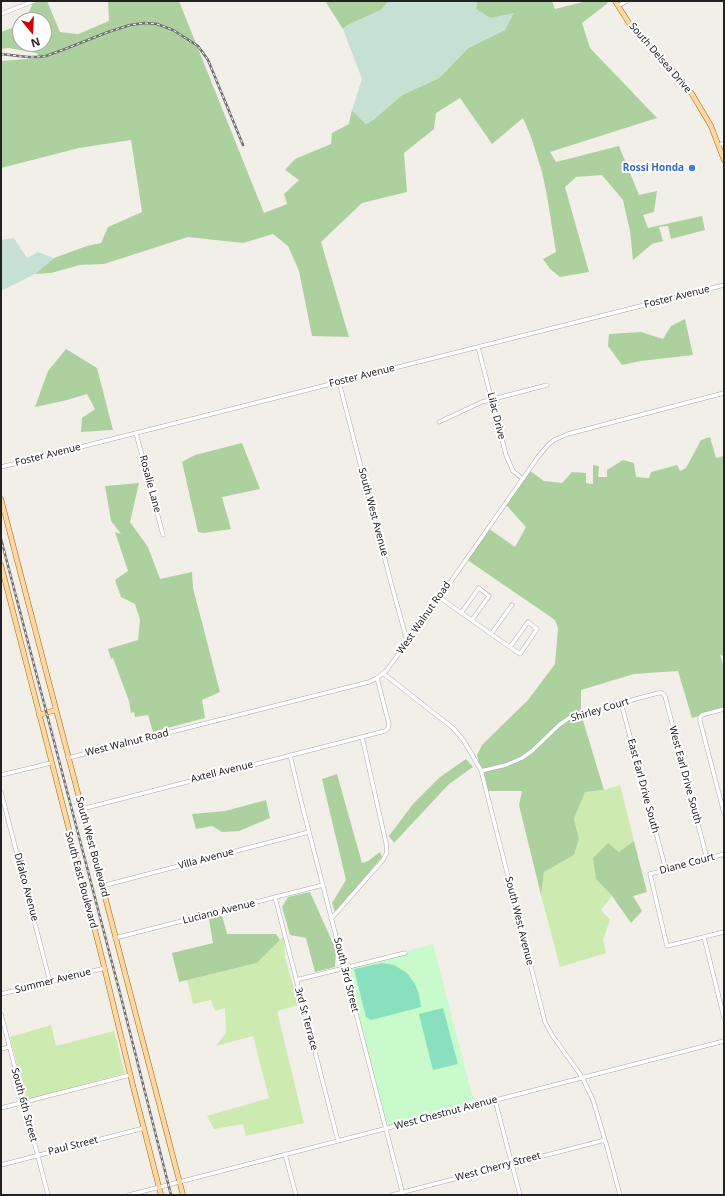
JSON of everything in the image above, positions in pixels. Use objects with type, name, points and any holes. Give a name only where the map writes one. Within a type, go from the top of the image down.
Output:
[{"type":"main road","name":"South Delsea Drive","points":[[615,1],[629,23],[692,94],[721,144],[724,160]]},
{"type":"main road","name":"South West Boulevard","points":[[1,499],[182,1195]]},
{"type":"main road","name":"South East Boulevard","points":[[1,565],[105,968],[130,1075],[161,1195]]},
{"type":"main road","points":[[39,714],[55,710]]},
{"type":"street","points":[[1,14],[34,1]]},
{"type":"street","points":[[618,6],[627,1]]},
{"type":"street","name":"Foster Avenue","points":[[1,467],[724,285]]},
{"type":"street","name":"Lilac Drive","points":[[478,347],[509,464],[513,471],[523,479]]},
{"type":"street","name":"South West Avenue","points":[[339,382],[391,583],[406,637],[409,640]]},
{"type":"street","points":[[439,422],[482,402],[546,385]]},
{"type":"street","name":"West Walnut Road","points":[[68,758],[369,682],[377,678],[384,674],[523,479],[548,445],[554,440],[562,436],[724,393]]},
{"type":"street","name":"Rosalie Lane","points":[[136,433],[163,535]]},
{"type":"street","points":[[461,613],[479,588],[489,596],[472,620]]},
{"type":"street","points":[[439,597],[461,613],[520,654],[537,629],[528,622],[510,647]]},
{"type":"street","points":[[491,634],[512,605]]},
{"type":"street","name":"South West Avenue","points":[[384,674],[453,728],[464,741],[478,765],[546,1022],[552,1035],[582,1078],[593,1100],[620,1195]]},
{"type":"street","name":"Axtell Avenue","points":[[82,809],[385,730],[388,726],[377,678]]},
{"type":"street","name":"Shirley Court","points":[[481,772],[506,765],[522,758],[569,718],[662,693]]},
{"type":"street","name":"West Earl Drive South","points":[[662,693],[665,696],[707,859]]},
{"type":"street","name":"East Earl Drive South","points":[[621,703],[666,870]]},
{"type":"street","points":[[724,709],[702,715],[700,717],[724,813]]},
{"type":"street","points":[[332,919],[383,860],[387,852],[362,737]]},
{"type":"street","name":"South 3rd Street","points":[[290,755],[402,1194]]},
{"type":"street","points":[[1,776],[51,763]]},
{"type":"street","name":"Difalco Avenue","points":[[1,792],[50,982]]},
{"type":"street","name":"Villa Avenue","points":[[102,886],[309,832]]},
{"type":"street","name":"Diane Court","points":[[704,937],[666,946],[650,874],[724,855]]},
{"type":"street","name":"Luciano Avenue","points":[[115,938],[323,885]]},
{"type":"street","name":"3rd St Terrace","points":[[275,897],[338,1141]]},
{"type":"street","points":[[724,932],[704,937],[724,1018]]},
{"type":"street","points":[[296,980],[405,953]]},
{"type":"street","name":"Summer Avenue","points":[[1,994],[105,968]]},
{"type":"street","name":"South 6th Street","points":[[1,1014],[48,1195]]},
{"type":"street","name":"West Chestnut Avenue","points":[[129,1195],[724,1041]]},
{"type":"street","points":[[1,1049],[9,1047]]},
{"type":"street","points":[[1,1108],[130,1075]]},
{"type":"street","points":[[495,1100],[520,1195]]},
{"type":"street","name":"Paul Street","points":[[1,1165],[144,1128]]},
{"type":"street","name":"West Cherry Street","points":[[392,1195],[402,1194],[605,1140]]},
{"type":"street","points":[[285,1154],[296,1195]]},
{"type":"green space","points":[[34,1],[47,1],[52,12],[29,12]]},
{"type":"green space","points":[[108,1],[179,1],[264,213],[287,204],[284,194],[299,180],[285,170],[295,159],[331,144],[332,133],[349,124],[352,110],[366,124],[402,95],[439,78],[468,48],[505,30],[476,9],[477,1],[552,1],[555,9],[587,1],[606,1],[608,3],[582,23],[590,48],[657,118],[550,152],[556,162],[619,146],[639,195],[657,191],[654,212],[643,215],[648,228],[702,216],[705,230],[671,239],[668,226],[659,227],[663,241],[652,244],[633,260],[630,231],[623,200],[602,175],[576,177],[565,187],[589,272],[560,277],[550,269],[543,259],[556,252],[542,172],[531,137],[523,118],[492,144],[460,98],[436,113],[434,129],[404,153],[407,192],[362,203],[321,242],[349,337],[312,336],[299,271],[288,246],[273,234],[243,243],[188,237],[104,264],[80,265],[51,273],[35,274],[54,258],[87,246],[101,243],[108,227],[142,212],[131,140],[79,148],[1,168],[1,61],[39,58],[37,53],[31,52],[52,52],[52,13],[60,32],[78,34],[109,21]]},
{"type":"green space","points":[[325,1],[389,1],[381,10],[346,26],[343,29]]},
{"type":"green space","points":[[389,1],[477,1],[476,9],[490,18],[514,13],[505,30],[468,48],[439,78],[402,95],[366,124],[352,110],[362,79],[343,29],[346,26],[381,10]]},
{"type":"green space","points":[[12,28],[12,49],[1,49],[1,32]]},
{"type":"green space","points":[[14,238],[27,258],[38,252],[54,258],[35,274],[1,291],[1,240]]},
{"type":"green space","points":[[685,319],[693,355],[641,361],[622,365],[608,346],[609,334],[641,332],[663,339],[671,326]]},
{"type":"green space","points":[[66,349],[97,368],[113,430],[81,432],[82,418],[95,409],[87,394],[35,407],[48,371]]},
{"type":"green space","points":[[710,437],[716,458],[724,456],[724,656],[720,655],[724,667],[724,709],[692,718],[678,671],[634,674],[581,690],[581,714],[604,790],[585,792],[574,819],[579,839],[574,855],[544,872],[541,895],[519,805],[522,791],[486,791],[477,755],[482,745],[528,700],[555,664],[558,628],[555,620],[466,559],[488,528],[515,547],[526,527],[505,504],[529,470],[544,481],[562,483],[572,472],[586,473],[586,483],[593,484],[593,465],[599,466],[598,477],[607,477],[607,470],[623,460],[634,463],[636,477],[649,478],[651,472],[677,465],[680,471],[686,468],[701,440]]},
{"type":"green space","points":[[242,443],[260,489],[222,497],[231,529],[204,533],[198,532],[182,462],[195,455]]},
{"type":"green space","points":[[139,483],[130,522],[148,547],[160,579],[192,572],[193,588],[220,692],[202,700],[205,718],[153,732],[148,715],[135,717],[134,712],[131,713],[129,701],[113,658],[111,659],[108,649],[138,640],[140,620],[135,604],[121,597],[115,580],[128,571],[115,532],[121,534],[111,521],[105,486]]},
{"type":"green space","points":[[466,759],[473,767],[449,784],[394,843],[389,836],[413,804],[440,777]]},
{"type":"green space","points":[[337,774],[362,863],[368,861],[380,852],[382,857],[335,912],[332,903],[346,880],[322,779]]},
{"type":"green space","points":[[620,785],[634,841],[619,853],[596,879],[612,896],[601,910],[610,920],[603,940],[606,953],[560,967],[541,895],[544,872],[574,855],[579,839],[574,819],[585,792],[604,790]]},
{"type":"green space","points":[[266,800],[270,818],[239,831],[222,832],[212,826],[196,829],[192,814],[225,811]]},
{"type":"green space","points":[[634,841],[647,892],[633,896],[642,911],[631,923],[612,896],[596,879],[593,858],[608,843],[619,852]]},
{"type":"green space","points":[[310,892],[336,950],[335,967],[315,972],[306,938],[290,935],[282,907],[288,897]]},
{"type":"green space","points":[[222,915],[227,934],[276,934],[280,940],[257,963],[179,982],[172,953],[213,943],[209,919]]},
{"type":"green space","points":[[284,936],[285,958],[299,1005],[277,1011],[304,1123],[246,1136],[243,1124],[214,1129],[207,1116],[269,1098],[253,1036],[216,1046],[226,1033],[225,1008],[215,1011],[211,1000],[193,1004],[187,980],[257,963]]},
{"type":"green space","points":[[433,944],[475,1106],[385,1129],[344,968]]},
{"type":"green space","points":[[382,963],[394,965],[407,973],[415,984],[419,994],[421,1007],[371,1020],[366,1017],[354,969]]},
{"type":"green space","points":[[443,1008],[458,1064],[433,1070],[419,1014]]},
{"type":"green space","points":[[51,1025],[56,1046],[114,1031],[125,1073],[26,1100],[10,1037]]},
{"type":"railway","points":[[1,54],[28,57],[46,56],[130,25],[145,23],[157,24],[173,30],[198,46],[208,60],[243,145]]},
{"type":"railway","points":[[1,539],[122,1001],[171,1195]]},
{"type":"place","name":"Rossi Honda","points":[[692,168]]}]
